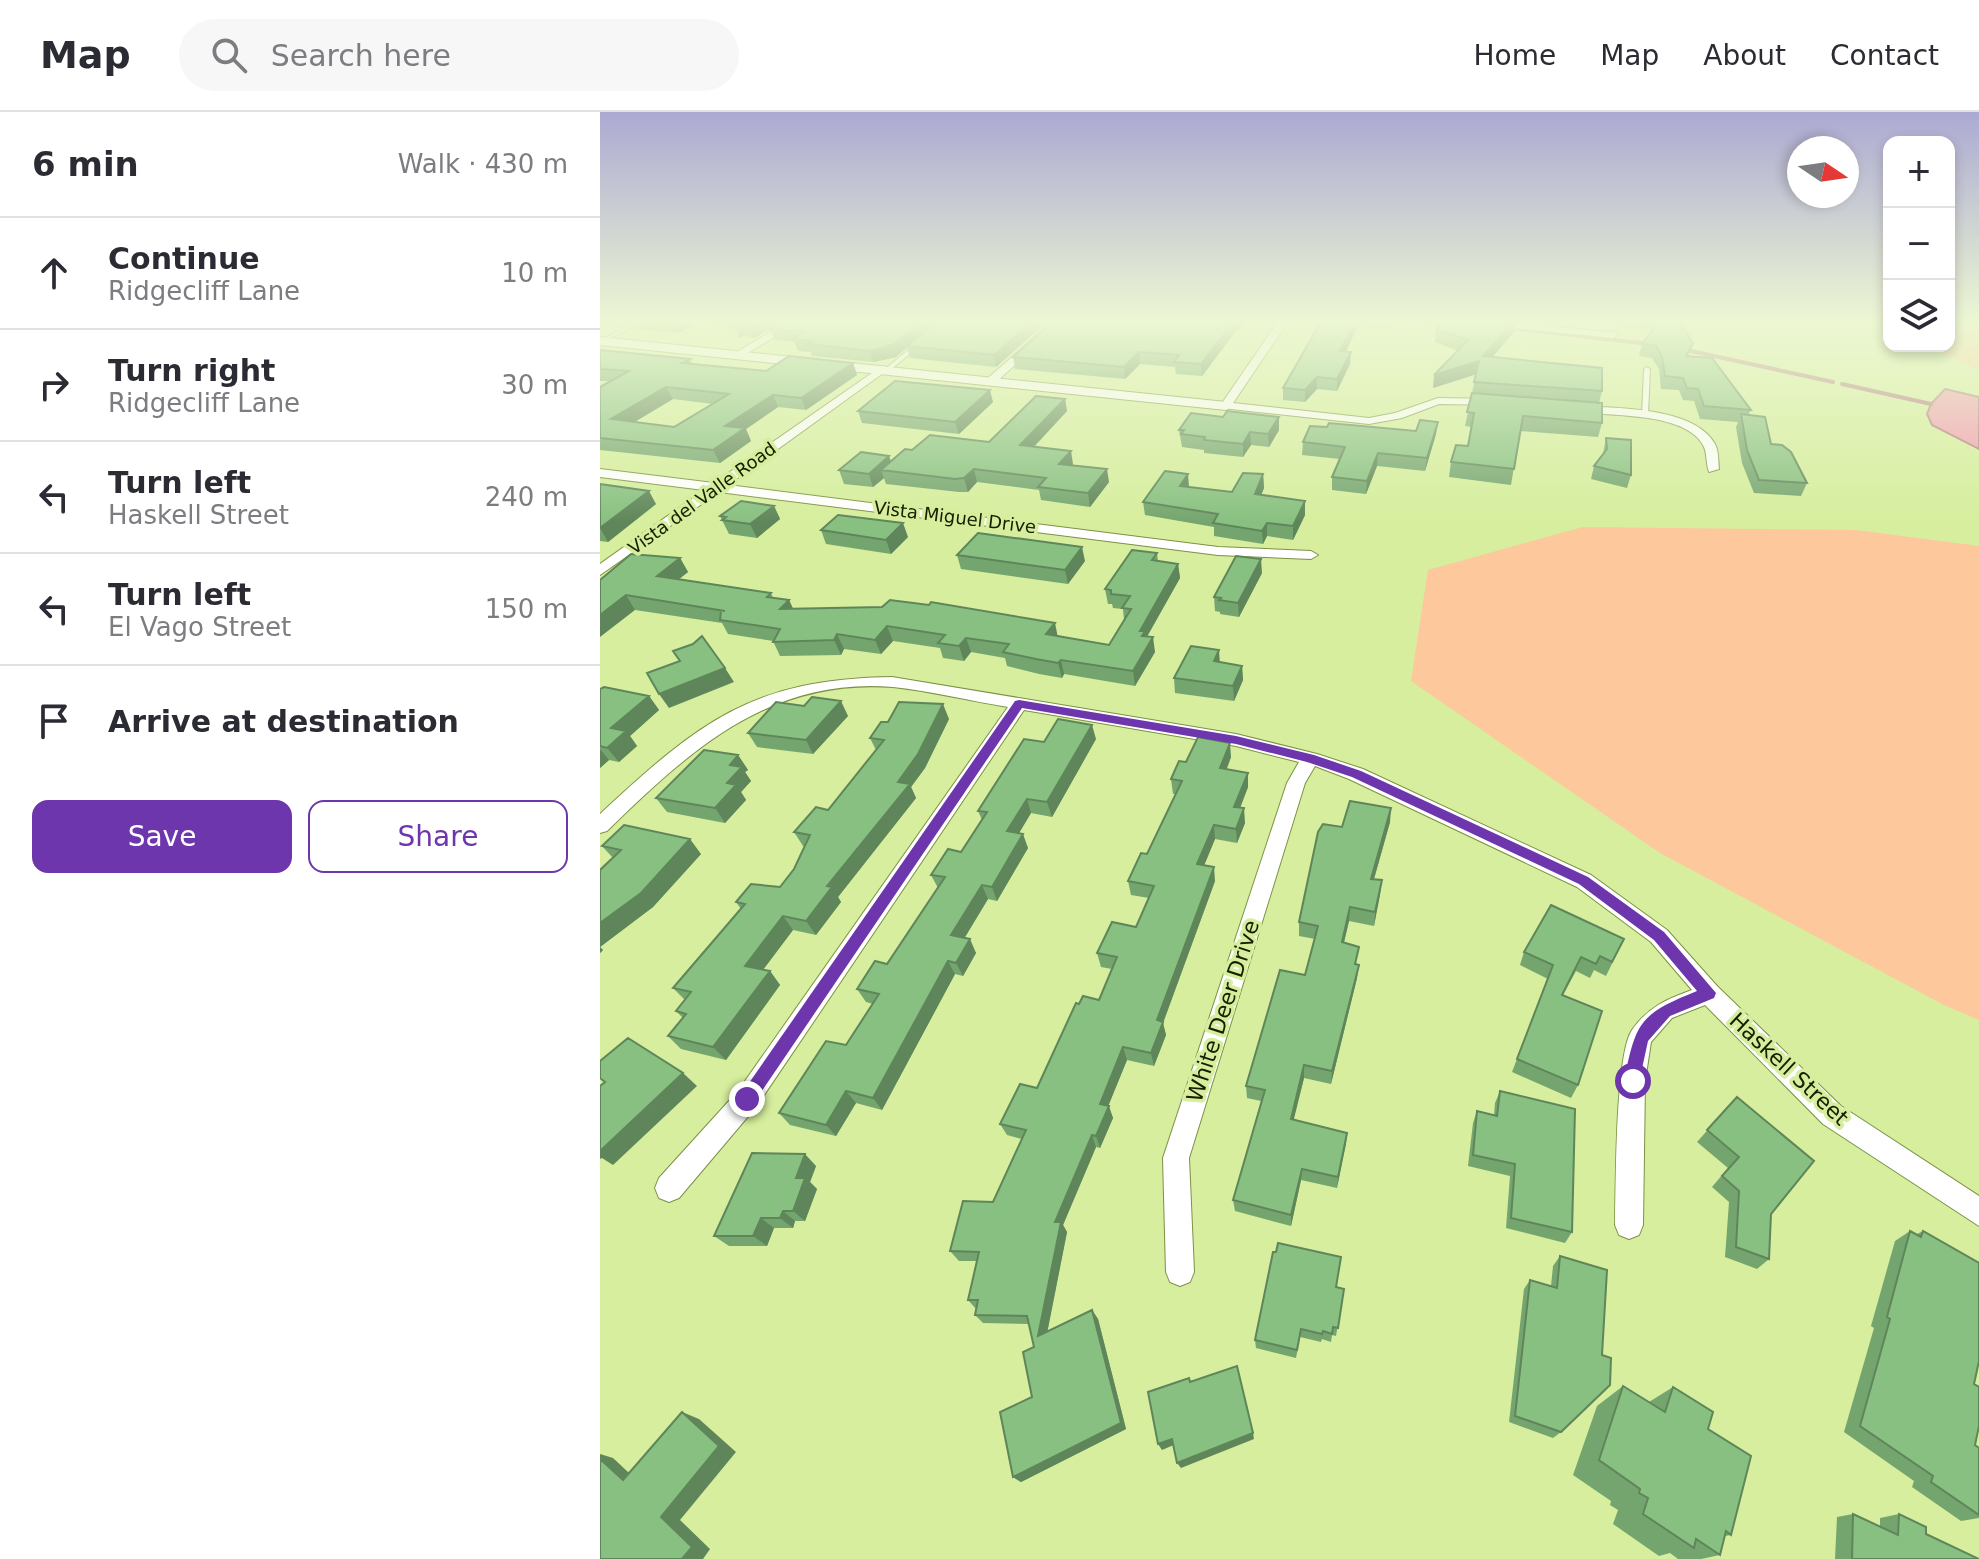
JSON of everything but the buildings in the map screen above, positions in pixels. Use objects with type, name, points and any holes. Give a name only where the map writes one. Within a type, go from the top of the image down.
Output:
[{"type":"street","name":"Vista del Valle Road","points":[[600,571],[859,388]]},
{"type":"street","points":[[1060,388],[1369,421],[1449,400],[1513,403]]},
{"type":"street","points":[[1226,406],[1238,388]]},
{"type":"street","points":[[1557,407],[1645,415],[1689,426],[1710,446],[1713,469]]},
{"type":"street","name":"Vista Miguel Drive","points":[[600,473],[1218,551],[1311,555]]},
{"type":"street","name":"Haskell Street","points":[[600,826],[668,761],[704,732],[755,703],[791,690],[859,681],[892,682],[1236,740],[1310,758],[1356,774],[1584,881],[1659,936],[1709,993],[1832,1115],[1979,1212]]},
{"type":"street","points":[[669,1188],[747,1099],[1019,704]]},
{"type":"street","name":"White Deer Drive","points":[[1180,1272],[1176,1158],[1296,783],[1310,758]]},
{"type":"street","points":[[1629,1225],[1633,1081],[1640,1038],[1664,1011],[1709,993]]},
{"type":"lane","points":[[1645,415],[1646,388]]},
{"type":"shaded area","points":[[1945,389],[1979,397],[1979,449],[1932,425],[1927,414],[1931,404]]},
{"type":"shaded area","points":[[1583,527],[1856,530],[1979,546],[1979,1020],[1944,1005],[1660,853],[1411,681],[1428,570]]},
{"type":"waterway","points":[[1858,388],[1931,404]]},
{"type":"route","points":[[747,1099],[1019,704],[1236,740],[1310,758],[1356,774],[1584,881],[1659,936],[1709,993],[1664,1011],[1640,1038],[1633,1081]]}]
